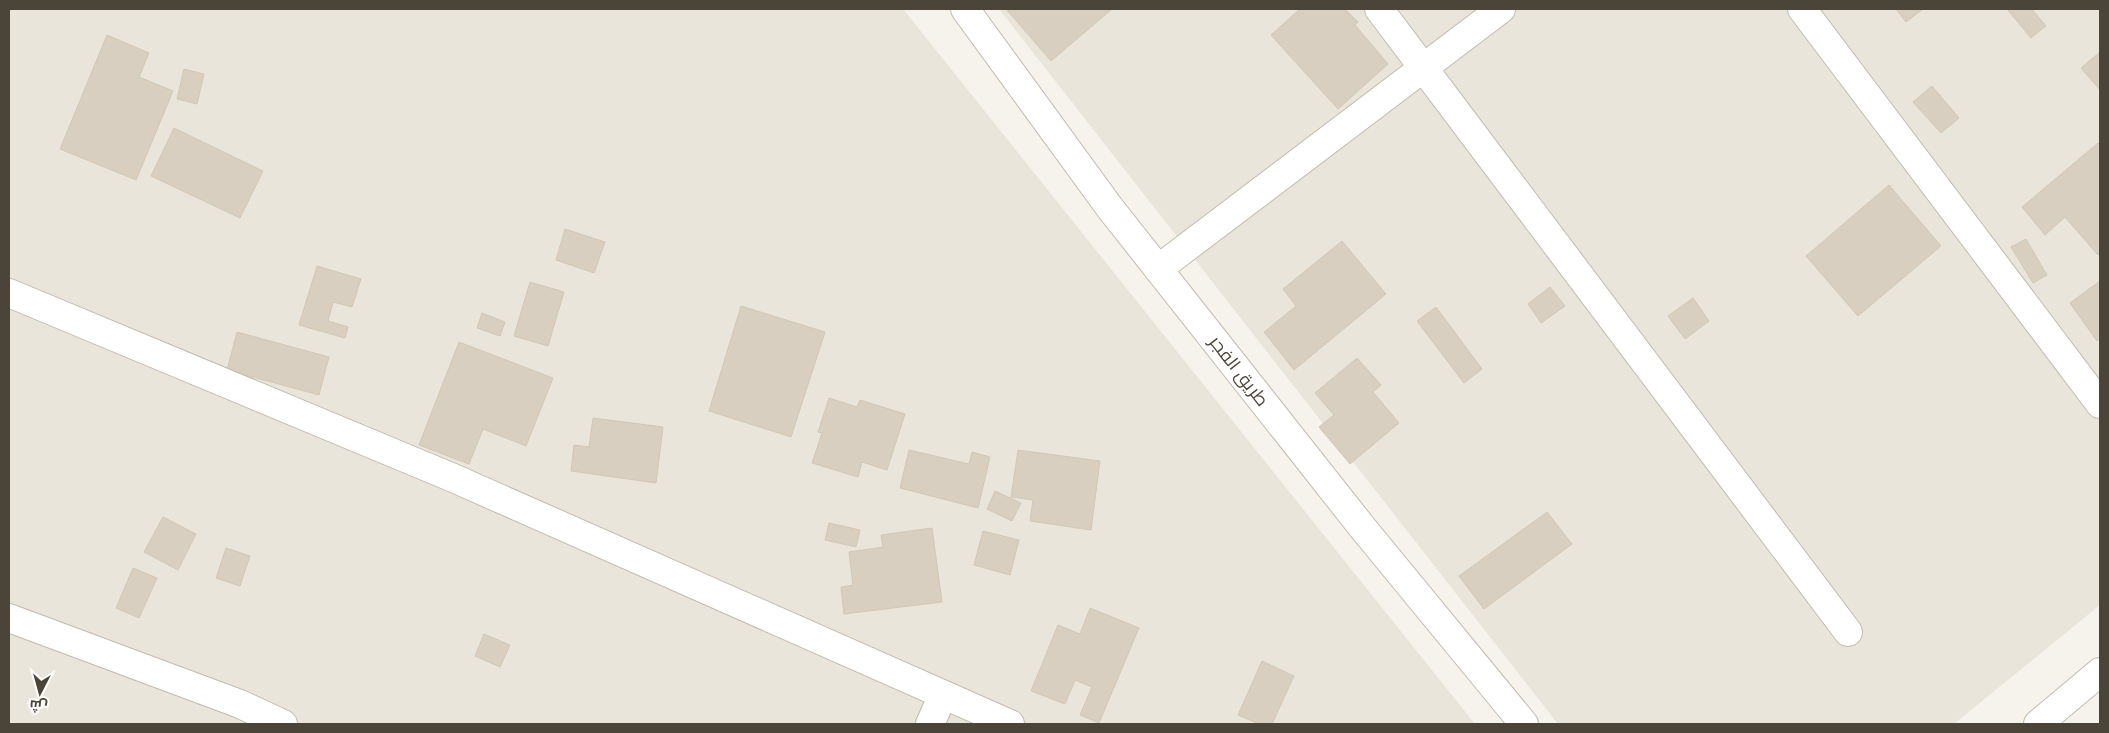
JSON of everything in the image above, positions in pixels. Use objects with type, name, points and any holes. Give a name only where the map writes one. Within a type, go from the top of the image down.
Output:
[{"type":"street","name":"طريق الفجر","points":[[965,9],[1110,208],[1362,527],[1524,724]]},
{"type":"street","points":[[1378,9],[1848,632]]},
{"type":"street","points":[[1158,269],[1501,9]]},
{"type":"street","points":[[1802,9],[2100,404]]},
{"type":"street","points":[[9,293],[451,477],[1010,724]]},
{"type":"street","points":[[9,618],[240,704],[283,724]]},
{"type":"street","points":[[2038,724],[2100,672]]},
{"type":"street","points":[[930,724],[943,695]]},
{"type":"shaded area","points":[[9,9],[903,9],[1475,724],[9,724]]},
{"type":"shaded area","points":[[999,9],[2100,9],[2100,605],[1954,724],[1558,724]]},
{"type":"building","points":[[1006,9],[1112,9],[1051,61]]},
{"type":"building","points":[[1300,9],[1345,9],[1358,22],[1355,25],[1388,64],[1338,109],[1271,35]]},
{"type":"building","points":[[1896,9],[1923,9],[1906,22]]},
{"type":"building","points":[[2007,9],[2032,9],[2046,26],[2031,38]]},
{"type":"building","points":[[107,35],[149,53],[139,77],[173,91],[136,180],[60,149]]},
{"type":"building","points":[[2100,52],[2100,90],[2081,68]]},
{"type":"building","points":[[184,69],[204,74],[197,104],[177,99]]},
{"type":"building","points":[[1932,86],[1959,118],[1941,133],[1913,102]]},
{"type":"building","points":[[174,128],[263,171],[240,218],[151,176]]},
{"type":"building","points":[[2098,143],[2100,145],[2100,254],[2098,255],[2065,217],[2045,235],[2022,207]]},
{"type":"building","points":[[1889,185],[1941,246],[1858,316],[1806,256]]},
{"type":"building","points":[[565,229],[605,242],[594,273],[556,260]]},
{"type":"building","points":[[2026,239],[2047,275],[2033,283],[2011,247]]},
{"type":"building","points":[[1342,241],[1386,294],[1294,370],[1264,332],[1296,306],[1283,289]]},
{"type":"building","points":[[317,266],[361,279],[352,307],[333,302],[328,321],[348,327],[345,338],[299,325]]},
{"type":"building","points":[[2100,281],[2100,338],[2097,341],[2070,303]]},
{"type":"building","points":[[530,282],[564,292],[548,346],[514,336]]},
{"type":"building","points":[[1550,287],[1565,306],[1541,323],[1528,304]]},
{"type":"building","points":[[1693,298],[1709,321],[1685,339],[1668,316]]},
{"type":"building","points":[[741,306],[825,332],[791,437],[709,411]]},
{"type":"building","points":[[1436,307],[1482,369],[1464,383],[1417,321]]},
{"type":"building","points":[[482,313],[505,322],[500,336],[477,328]]},
{"type":"building","points":[[237,332],[329,357],[319,395],[227,370]]},
{"type":"building","points":[[459,342],[553,378],[526,446],[483,429],[469,464],[419,445]]},
{"type":"building","points":[[1357,358],[1381,385],[1373,392],[1399,423],[1350,464],[1319,427],[1334,415],[1315,393]]},
{"type":"building","points":[[829,398],[857,407],[860,400],[905,414],[887,470],[862,462],[858,477],[812,463],[822,433],[818,432]]},
{"type":"building","points":[[593,418],[663,427],[656,483],[571,471],[574,445],[589,447]]},
{"type":"building","points":[[909,450],[969,464],[972,452],[990,457],[978,508],[900,488]]},
{"type":"building","points":[[1018,450],[1100,461],[1091,530],[1030,521],[1033,500],[1011,497]]},
{"type":"building","points":[[995,491],[1021,503],[1012,521],[987,509]]},
{"type":"building","points":[[1547,512],[1572,544],[1484,609],[1459,576]]},
{"type":"building","points":[[163,517],[196,534],[178,570],[144,552]]},
{"type":"building","points":[[829,523],[860,530],[856,547],[825,540]]},
{"type":"building","points":[[932,528],[942,602],[844,614],[841,587],[853,585],[849,552],[883,547],[881,535]]},
{"type":"building","points":[[983,531],[1019,540],[1010,575],[974,565]]},
{"type":"building","points":[[226,548],[250,556],[240,586],[216,578]]},
{"type":"building","points":[[133,568],[157,578],[139,618],[116,608]]},
{"type":"building","points":[[1090,608],[1139,628],[1099,723],[1080,715],[1092,687],[1075,680],[1065,704],[1031,691],[1058,625],[1080,634]]},
{"type":"building","points":[[484,634],[510,645],[500,667],[475,656]]},
{"type":"building","points":[[1262,661],[1294,676],[1272,724],[1259,724],[1238,715]]}]
